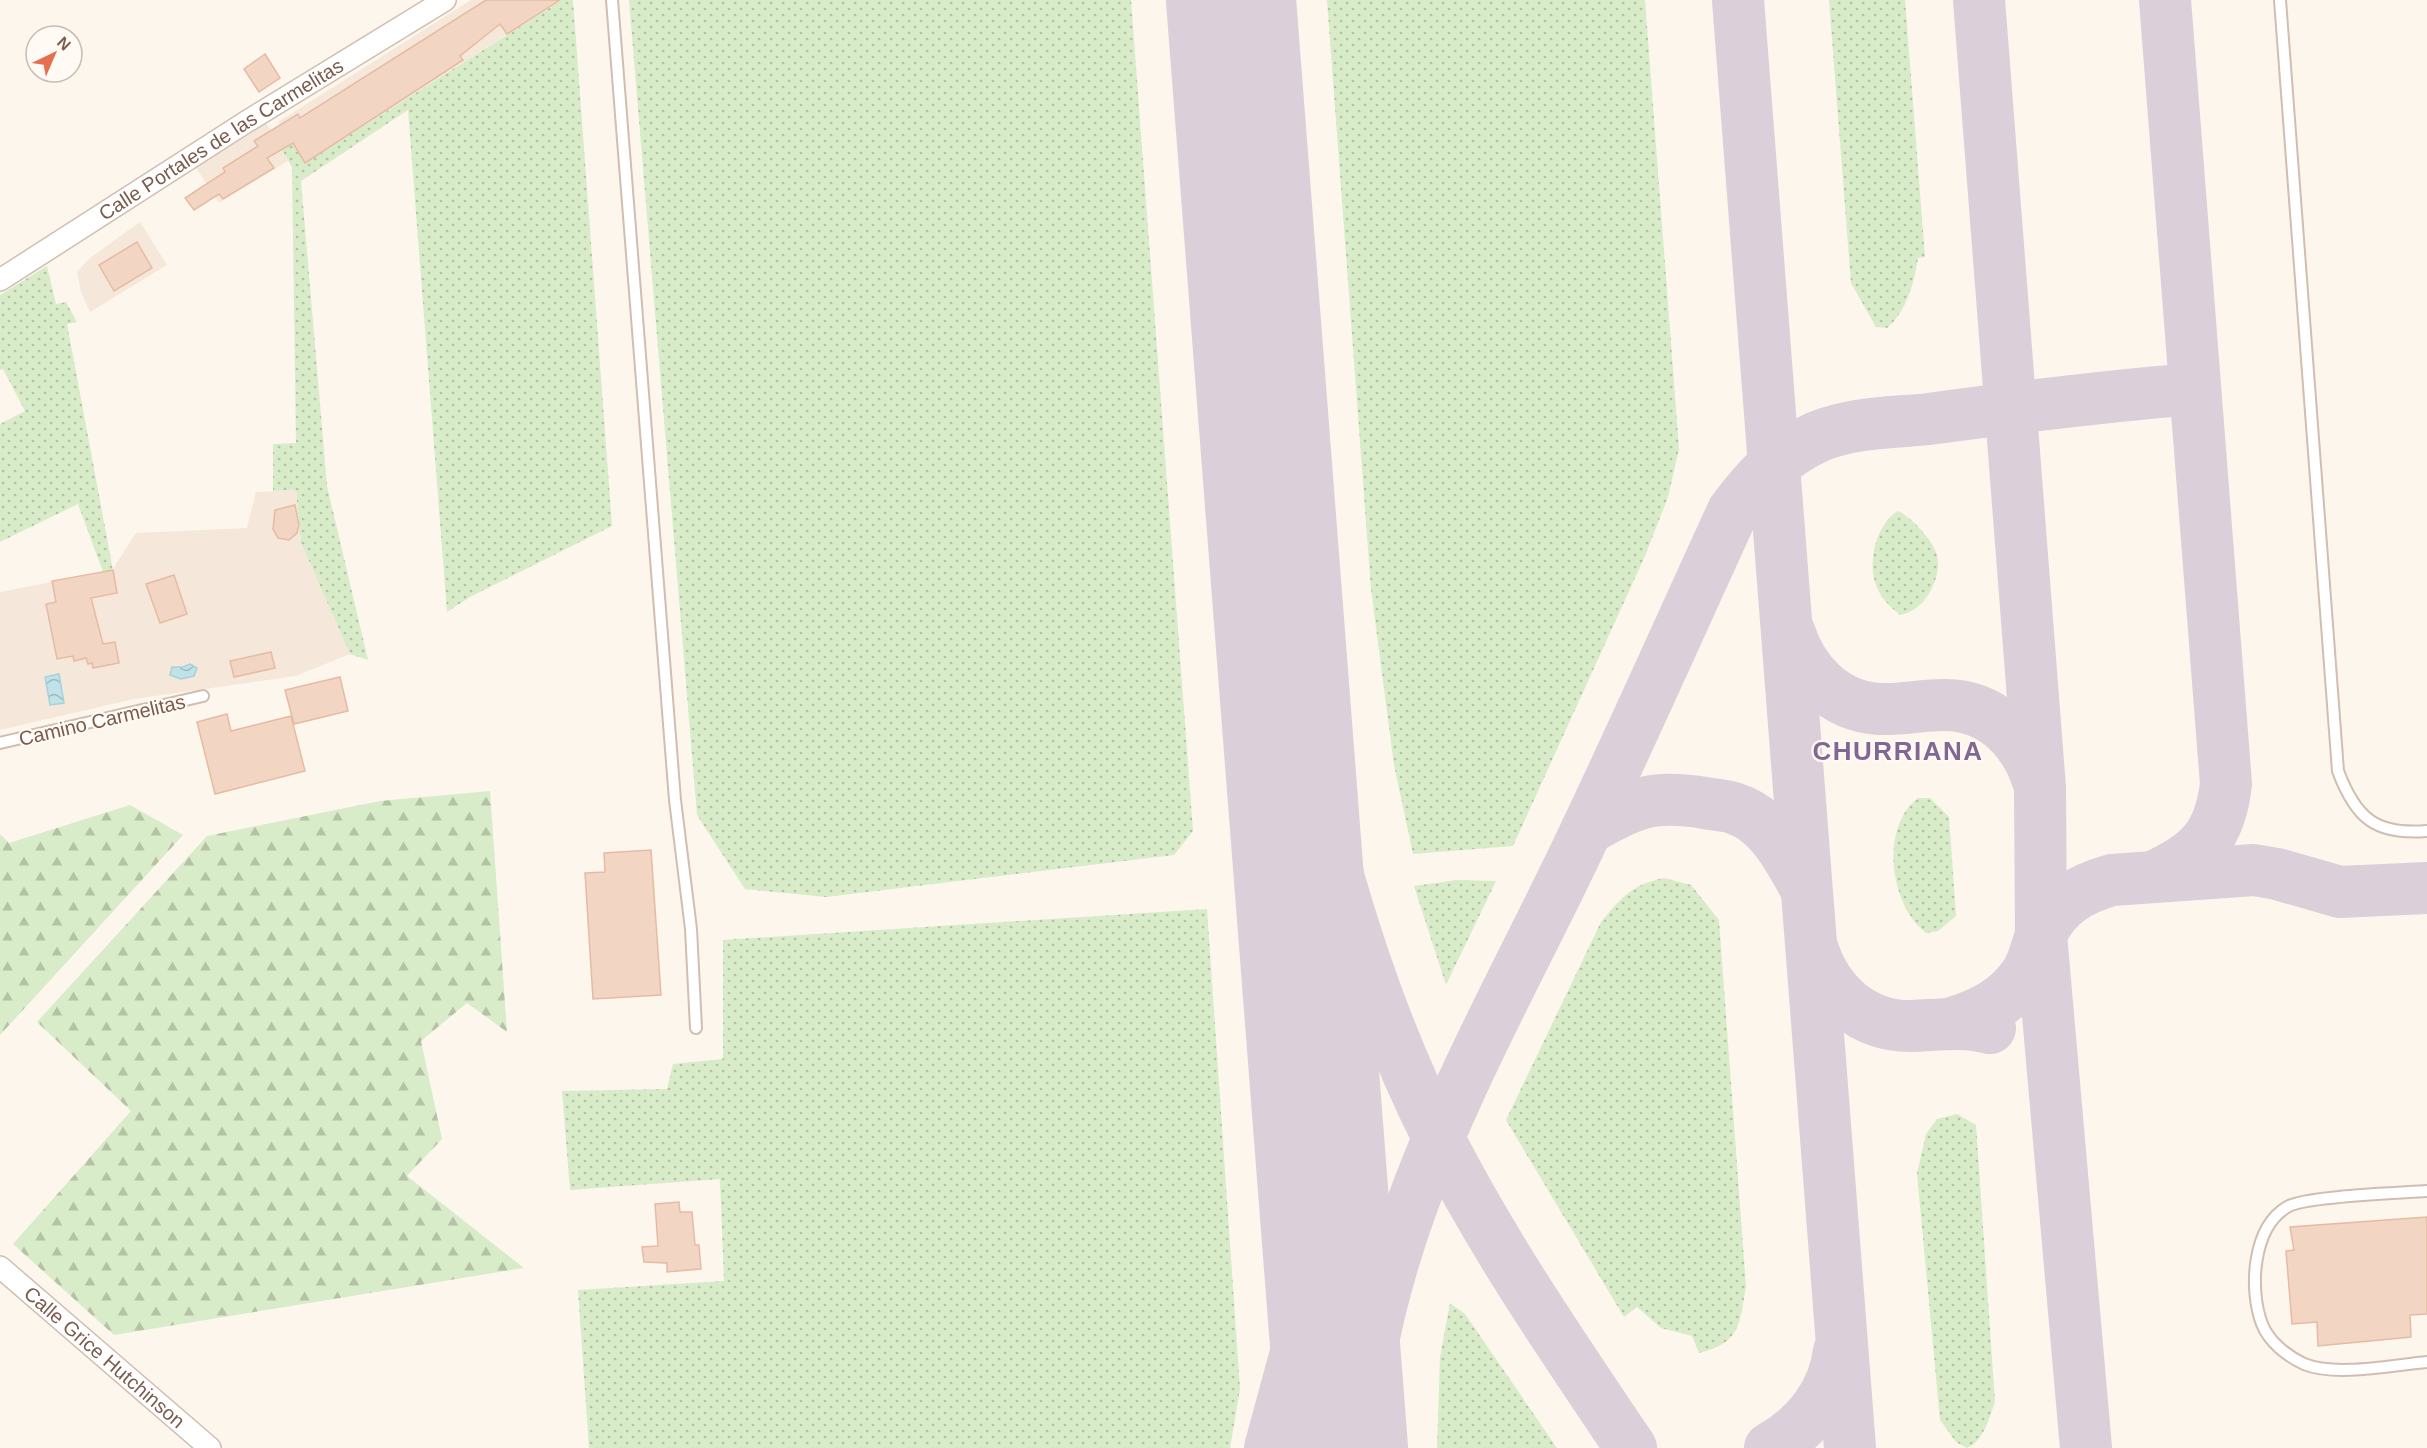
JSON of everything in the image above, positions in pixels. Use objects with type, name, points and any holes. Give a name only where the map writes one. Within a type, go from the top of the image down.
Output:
[{"type":"street","name":"Calle Portales de las Carmelitas","points":[[0,280],[246,122],[445,0]]},
{"type":"street","name":"Calle Grice Hutchinson","points":[[0,1267],[210,1448]]},
{"type":"lane","points":[[612,0],[675,800],[690,929],[696,1028]]},
{"type":"lane","points":[[2280,0],[2338,771],[2354,806],[2374,826],[2403,833],[2427,831]]},
{"type":"lane","name":"Camino Carmelitas","points":[[0,743],[203,696]]},
{"type":"lane","points":[[2427,1191],[2308,1201],[2287,1207],[2267,1228],[2256,1255],[2256,1294],[2263,1325],[2281,1351],[2306,1364],[2336,1369],[2427,1362]]},
{"type":"shaded area","points":[[471,0],[558,2],[305,163],[278,122]]},
{"type":"shaded area","points":[[266,123],[288,161],[219,203],[196,168]]},
{"type":"shaded area","points":[[140,222],[167,265],[90,312],[81,292],[77,272],[90,258]]},
{"type":"shaded area","points":[[296,490],[301,543],[350,654],[296,676],[134,699],[0,730],[0,592],[112,570],[136,533],[247,528],[256,492]]},
{"type":"green space","points":[[562,0],[573,0],[612,526],[470,597],[447,612],[408,110],[301,181],[327,486],[368,660],[350,654],[301,543],[296,490],[273,491],[273,444],[296,443],[292,167],[274,137],[284,131],[305,163]]},
{"type":"green space","points":[[629,0],[1131,0],[1193,831],[1174,855],[826,897],[745,889],[697,815]]},
{"type":"green space","points":[[1327,0],[1645,0],[1679,449],[1668,497],[1645,556],[1513,846],[1413,854],[1394,765],[1371,589]]},
{"type":"green space","points":[[1829,0],[1905,0],[1925,257],[1918,258],[1912,287],[1905,305],[1887,328],[1876,327],[1851,283]]},
{"type":"green space","points":[[47,266],[56,304],[66,302],[77,322],[67,324],[113,570],[103,572],[78,504],[0,542],[0,424],[25,411],[3,369],[0,370],[0,295]]},
{"type":"green space","points":[[1898,511],[1923,532],[1934,547],[1938,561],[1936,579],[1928,595],[1916,608],[1900,615],[1879,592],[1873,573],[1876,542],[1885,524]]},
{"type":"green space","points":[[490,791],[507,1032],[467,1003],[421,1041],[442,1139],[407,1176],[524,1268],[114,1335],[13,1244],[131,1111],[37,1022],[207,836],[380,801]]},
{"type":"green space","points":[[1918,798],[1930,798],[1949,817],[1956,916],[1938,931],[1926,933],[1914,921],[1904,905],[1897,886],[1894,867],[1894,847],[1898,828],[1906,811]]},
{"type":"green space","points":[[130,805],[183,835],[0,1035],[0,834],[9,843]]},
{"type":"green space","points":[[1664,878],[1691,885],[1719,920],[1746,1287],[1736,1330],[1723,1344],[1699,1353],[1692,1336],[1661,1328],[1637,1307],[1624,1317],[1506,1120],[1601,922],[1635,888]]},
{"type":"green space","points":[[1457,880],[1496,881],[1446,985],[1414,886]]},
{"type":"green space","points":[[1207,909],[1240,1389],[1230,1448],[589,1448],[578,1290],[724,1281],[720,1179],[570,1190],[562,1091],[667,1089],[673,1064],[723,1059],[723,940]]},
{"type":"green space","points":[[1957,1114],[1976,1125],[1995,1402],[1982,1435],[1967,1448],[1956,1442],[1940,1420],[1917,1173],[1926,1134],[1937,1119]]},
{"type":"green space","points":[[1450,1303],[1465,1314],[1557,1448],[1437,1448],[1440,1357]]},
{"type":"water","points":[[190,664],[197,668],[194,676],[181,679],[170,675],[172,667],[183,667]]},
{"type":"water","points":[[59,674],[64,703],[50,705],[45,677]]},
{"type":"building","points":[[486,0],[560,0],[507,34],[500,24],[460,56],[463,60],[305,163],[293,143],[267,158],[274,168],[223,199],[219,194],[194,210],[185,198],[225,172],[223,168],[258,146],[254,141],[298,114],[300,118]]},
{"type":"building","points":[[265,54],[280,78],[259,92],[244,69]]},
{"type":"building","points":[[137,242],[152,268],[114,291],[99,265]]},
{"type":"building","points":[[295,505],[299,525],[297,533],[289,540],[278,538],[273,529],[275,510]]},
{"type":"building","points":[[113,570],[117,593],[91,598],[103,644],[115,642],[119,663],[93,668],[92,663],[88,664],[86,658],[74,661],[73,656],[57,659],[46,604],[56,602],[52,581]]},
{"type":"building","points":[[174,575],[187,614],[160,623],[146,584]]},
{"type":"building","points":[[271,652],[275,668],[234,677],[230,661]]},
{"type":"building","points":[[340,677],[348,711],[294,724],[285,690]]},
{"type":"building","points":[[227,714],[231,731],[291,716],[305,771],[215,794],[197,722]]},
{"type":"building","points":[[651,850],[661,995],[593,999],[585,873],[605,872],[604,853]]},
{"type":"building","points":[[679,1202],[680,1212],[692,1212],[695,1245],[699,1245],[701,1269],[667,1272],[667,1263],[644,1262],[642,1247],[658,1246],[655,1204]]},
{"type":"building","points":[[2427,1217],[2427,1314],[2410,1315],[2411,1337],[2318,1346],[2317,1322],[2292,1324],[2286,1251],[2294,1250],[2290,1227]]},
{"type":"taxiway","points":[[1738,0],[1850,1448]]},
{"type":"taxiway","points":[[1979,0],[2040,788],[2041,935],[2086,1448]]},
{"type":"taxiway","points":[[2153,877],[2183,861],[2205,842],[2219,818],[2226,784],[2165,0]]},
{"type":"taxiway","points":[[1359,1448],[1368,1371],[1383,1296],[1405,1224],[1432,1153],[1463,1083],[1607,786],[1733,511],[1742,499],[1780,459],[1817,437],[1844,428],[2195,389]]},
{"type":"taxiway","points":[[1279,622],[1307,755],[1341,886],[1361,951],[1410,1077],[1439,1139],[1483,1219],[1530,1296],[1631,1448]]},
{"type":"taxiway","points":[[1789,631],[1802,660],[1811,673],[1834,694],[1847,701],[1879,709],[1943,705],[1976,710],[2003,726],[2015,738],[2032,765],[2038,781]]},
{"type":"taxiway","points":[[1587,829],[1631,807],[1656,800],[1686,800],[1729,807],[1748,814],[1769,831],[1785,852],[1805,887]]},
{"type":"taxiway","points":[[1955,1022],[1995,1005],[2012,991],[2029,969],[2041,935],[2061,906],[2079,893],[2112,880],[2254,870],[2277,874],[2340,892],[2427,888]]},
{"type":"taxiway","points":[[1813,950],[1827,981],[1838,994],[1849,1005],[1878,1021],[1894,1025],[1961,1024],[1990,1028]]},
{"type":"taxiway","points":[[1270,1448],[1298,1345],[1310,1270],[1317,1108]]},
{"type":"taxiway","points":[[1770,1448],[1796,1430],[1816,1408],[1831,1381],[1839,1351]]},
{"type":"runway","points":[[1231,0],[1343,1448]]},
{"type":"district","name":"CHURRIANA","points":[[1898,751]]}]
